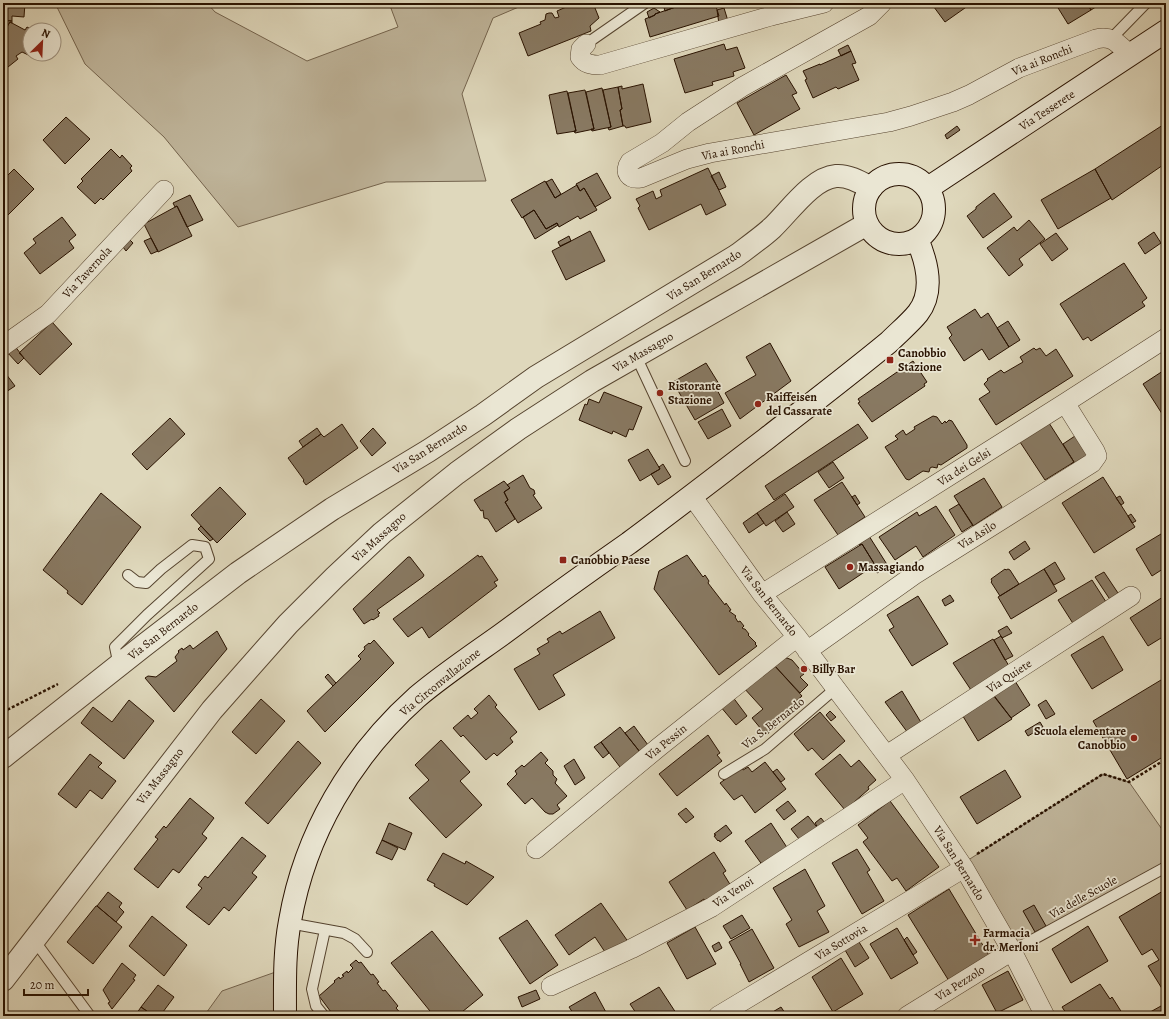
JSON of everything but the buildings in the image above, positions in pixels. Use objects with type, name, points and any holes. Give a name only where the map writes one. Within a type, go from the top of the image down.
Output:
[{"type":"street","points":[[586,44],[581,49],[580,57],[587,63],[600,65],[771,16],[824,3]]},
{"type":"street","name":"Via ai Ronchi","points":[[882,3],[868,16],[742,87],[688,122],[662,143],[634,158],[626,167],[627,172],[636,179],[687,159],[710,153],[889,122],[911,116],[969,95],[1019,68],[1083,43],[1103,37],[1112,38]]},
{"type":"street","name":"Via Tesserete","points":[[928,188],[1166,31]]},
{"type":"street","points":[[1112,38],[1130,55]]},
{"type":"street","points":[[888,175],[910,175],[920,180],[928,188],[934,210],[932,221],[926,231],[917,239],[901,244],[885,241],[872,231],[867,224],[864,215],[866,196],[870,188],[878,180],[888,175]]},
{"type":"street","name":"Via San Bernardo","points":[[3,757],[238,573],[332,509],[483,415],[536,377],[736,256],[773,227],[811,188],[819,182],[834,176],[843,176],[870,188]]},
{"type":"street","name":"Via Tavernola","points":[[3,346],[48,314],[164,190]]},
{"type":"street","name":"Via Massagno","points":[[3,980],[212,710],[278,635],[335,577],[382,533],[463,469],[518,429],[586,385],[867,224]]},
{"type":"street","points":[[692,496],[880,350],[917,314],[926,298],[928,280],[925,262],[917,239]]},
{"type":"street","name":"Via dei Gelsi","points":[[762,594],[1166,338]]},
{"type":"street","name":"Via Asilo","points":[[802,644],[1095,460],[1097,456],[1095,451],[1065,403]]},
{"type":"street","name":"Via San Bernardo","points":[[692,496],[762,594],[836,688],[905,780],[963,866],[1012,951],[1045,1016]]},
{"type":"street","name":"Via Circonvallazione","points":[[285,1016],[284,969],[289,923],[297,887],[305,861],[323,818],[338,792],[350,773],[378,736],[418,697],[446,675],[692,496]]},
{"type":"street","name":"Via Quiete","points":[[887,755],[1131,596]]},
{"type":"street","name":"Via Pessin","points":[[536,849],[659,747],[802,644]]},
{"type":"street","name":"Via Venoi","points":[[551,986],[631,949],[712,907],[905,780]]},
{"type":"street","name":"Via Sottovia","points":[[718,1016],[963,866]]},
{"type":"street","name":"Via Pezzolo","points":[[907,1016],[1012,951]]},
{"type":"lane","points":[[586,44],[645,3]]},
{"type":"lane","points":[[1112,38],[1146,3]]},
{"type":"lane","points":[[636,356],[685,461]]},
{"type":"lane","points":[[119,666],[115,647],[147,615],[209,559],[205,547],[192,545],[161,569],[146,583],[137,582],[128,575]]},
{"type":"lane","name":"Via S. Bernardo","points":[[724,774],[766,749],[836,688]]},
{"type":"lane","name":"Via delle Scuole","points":[[1012,951],[1166,867]]},
{"type":"lane","points":[[289,923],[352,936],[367,952]]},
{"type":"lane","points":[[324,1016],[316,1006],[312,990],[325,930]]},
{"type":"lane","points":[[34,940],[90,1016]]},
{"type":"path","points":[[3,712],[59,683]]},
{"type":"path","points":[[963,866],[1103,774],[1129,782],[1166,759]]},
{"type":"shaded area","points":[[55,3],[207,3],[215,12],[307,61],[398,27],[389,3],[528,3],[493,18],[462,94],[486,181],[386,182],[238,227],[164,137],[85,64]]},
{"type":"shaded area","points":[[1103,774],[1129,782],[1166,835],[1166,867],[1012,951],[962,864]]},
{"type":"shaded area","points":[[284,969],[285,1016],[204,1016],[222,991]]},
{"type":"place","name":"Canobbio Stazione","points":[[890,360]]},
{"type":"place","name":"Ristorante Stazione","points":[[660,393]]},
{"type":"place","name":"Raiffeisen del Cassarate","points":[[758,404]]},
{"type":"place","name":"Canobbio Paese","points":[[563,560]]},
{"type":"place","name":"Massagiando","points":[[850,567]]},
{"type":"place","name":"Billy Bar","points":[[804,669]]},
{"type":"place","name":"Scuola elementare Canobbio","points":[[1134,738]]},
{"type":"place","name":"Farmacia dr. Merloni","points":[[975,940]]}]
